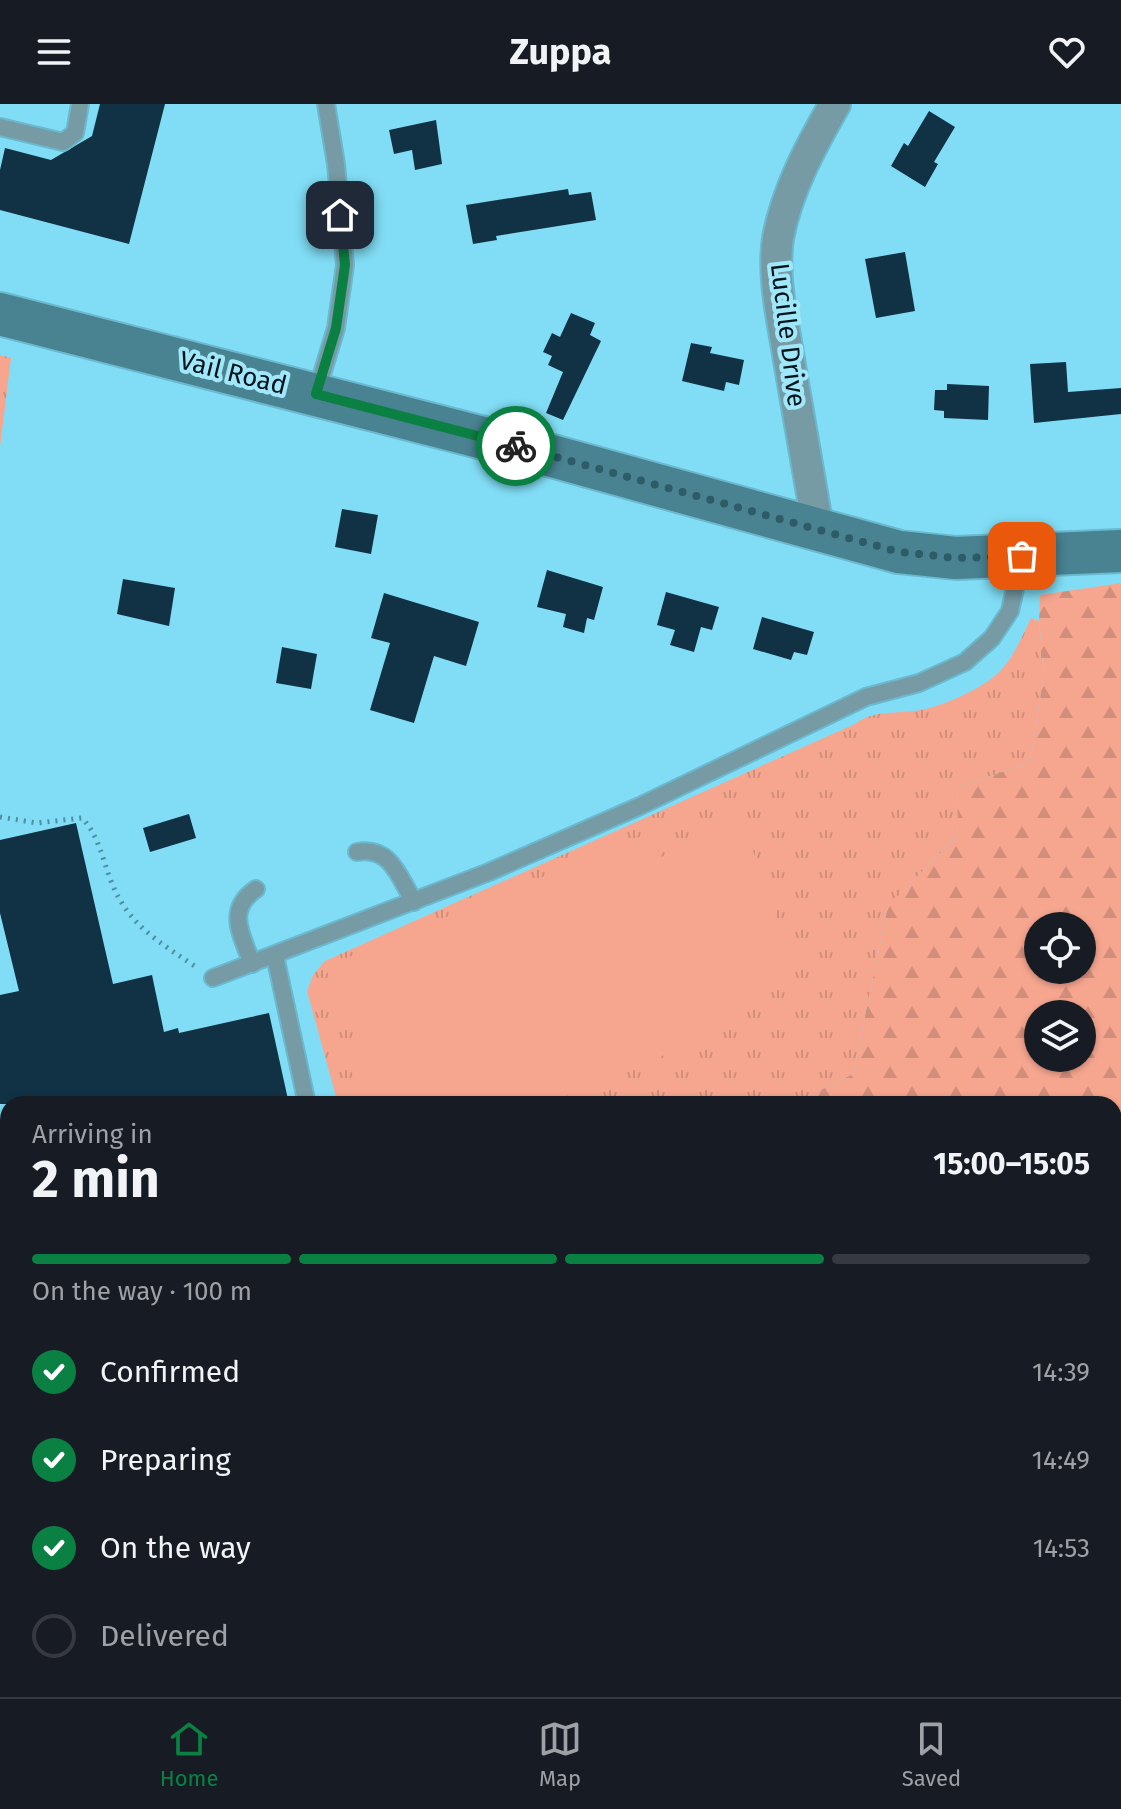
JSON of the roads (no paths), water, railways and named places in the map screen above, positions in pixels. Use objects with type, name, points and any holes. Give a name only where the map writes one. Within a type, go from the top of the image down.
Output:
[{"type":"street","name":"Lucille Drive","points":[[818,528],[782,318],[777,277],[778,242],[785,207],[835,104]]},
{"type":"street","name":"Vail Road","points":[[0,314],[316,394],[899,552],[956,558],[1121,551]]},
{"type":"lane","points":[[0,127],[63,142],[75,133],[80,104]]},
{"type":"lane","points":[[316,394],[336,328],[345,265],[336,164],[326,104]]},
{"type":"lane","points":[[213,978],[414,902],[640,806],[866,697],[919,683],[965,662],[992,638],[1010,611],[1022,556]]},
{"type":"lane","points":[[357,852],[370,850],[383,854],[414,902]]},
{"type":"lane","points":[[252,964],[237,919],[242,898],[256,889]]},
{"type":"lane","points":[[275,956],[305,1096]]}]
